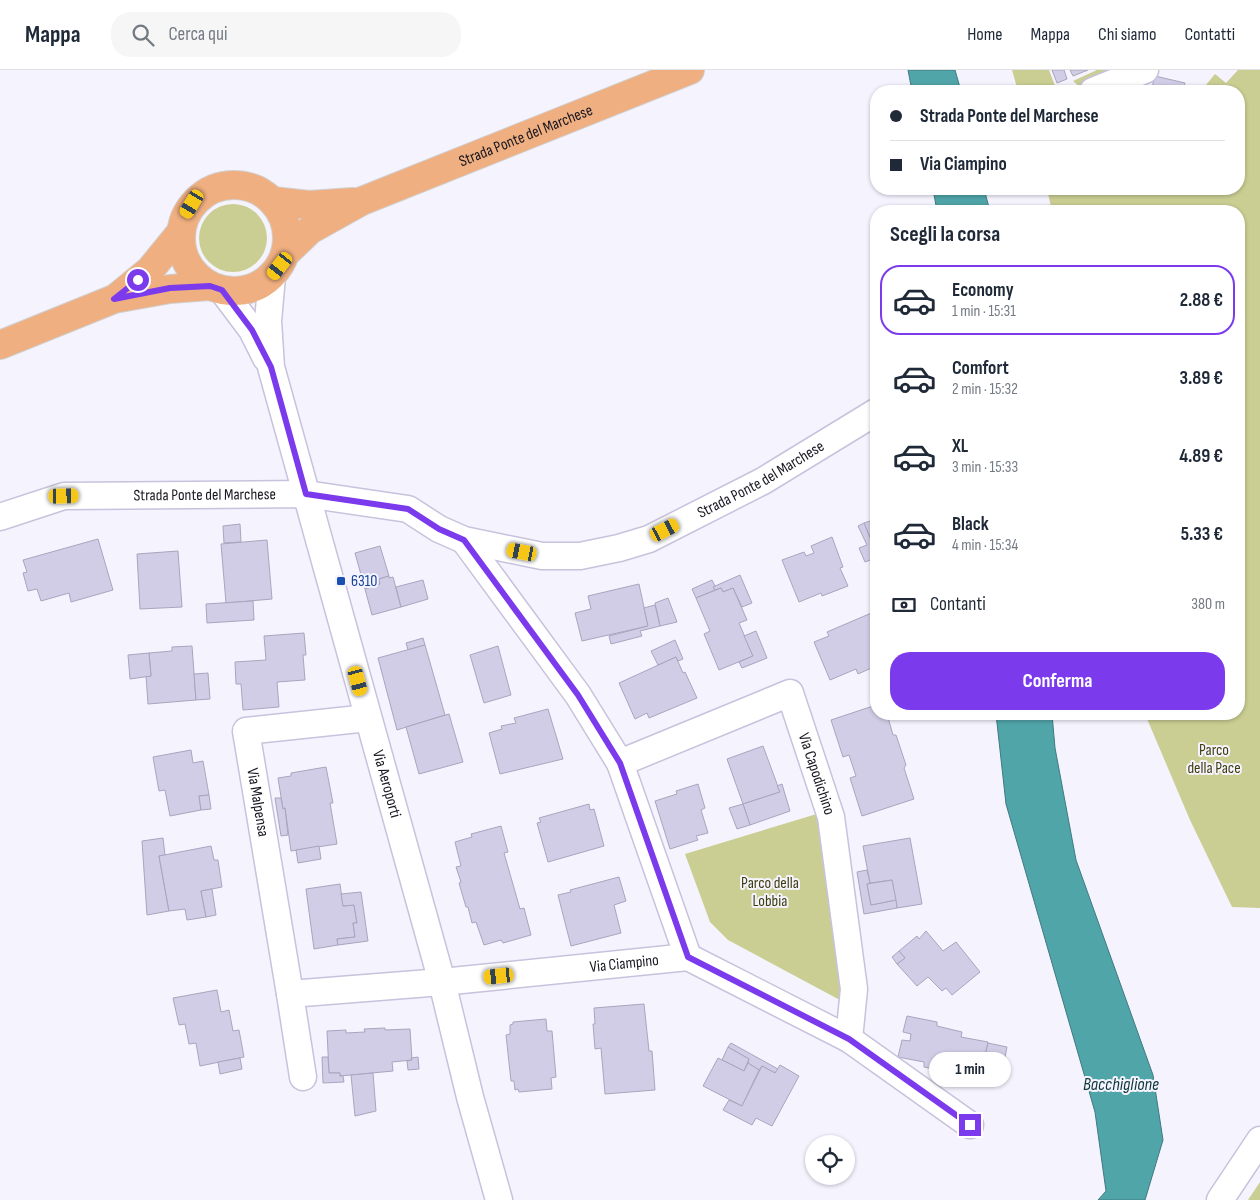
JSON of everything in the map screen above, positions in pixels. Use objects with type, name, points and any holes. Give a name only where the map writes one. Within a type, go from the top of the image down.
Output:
[{"type":"main road","name":"Strada Ponte del Marchese","points":[[0,345],[114,299],[170,288],[216,288],[236,292],[249,290],[262,284],[310,230],[362,201],[690,70]]},
{"type":"main road","name":"Strada Ponte del Marchese","points":[[216,288],[197,276],[187,264],[182,248],[181,232],[192,204],[204,194],[217,187],[232,184],[247,186],[261,192],[273,201],[281,212],[286,225],[288,239],[279,265]]},
{"type":"main road","name":"Strada Ponte del Marchese","points":[[273,201],[309,205],[362,201]]},
{"type":"main road","name":"Strada Ponte del Marchese","points":[[114,299],[150,270],[181,232]]},
{"type":"street","points":[[1108,85],[1145,70]]},
{"type":"street","name":"Via Aeroporti","points":[[279,265],[268,321],[271,367],[442,982],[470,1097],[499,1200]]},
{"type":"street","name":"Via Aeroporti","points":[[216,288],[252,330],[271,367]]},
{"type":"street","name":"Strada Ponte del Marchese","points":[[0,517],[64,496],[306,494],[408,509],[439,529],[464,540],[542,556],[580,556],[642,541],[763,481],[870,416]]},
{"type":"street","points":[[464,540],[578,695],[620,763],[688,957],[849,1039],[970,1125]]},
{"type":"street","name":"Via Capodichino","points":[[620,763],[790,693],[831,817],[854,989],[849,1039]]},
{"type":"street","name":"Via Malpensa","points":[[303,1077],[246,731],[368,718]]},
{"type":"street","name":"Via Ciampino","points":[[442,982],[688,957]]},
{"type":"street","points":[[290,994],[442,982]]},
{"type":"street","points":[[1220,1200],[1260,1140]]},
{"type":"green space","points":[[1012,70],[1049,70],[1055,85],[1016,85]]},
{"type":"green space","points":[[1097,70],[1120,70],[1088,85],[1078,85],[1073,81]]},
{"type":"green space","name":"Parco della Pace","points":[[1238,70],[1260,70],[1260,908],[1232,907],[1190,820],[1148,720],[1245,720],[1245,205],[1051,205],[1048,195],[1245,195],[1245,85],[1206,85],[1215,74],[1226,83]]},
{"type":"green space","points":[[233,204],[246,207],[257,214],[264,225],[267,238],[264,251],[257,262],[246,269],[233,272],[220,269],[209,262],[202,251],[199,238],[202,225],[209,214],[220,207]]},
{"type":"green space","name":"Parco della Lobbia","points":[[820,813],[844,999],[838,999],[728,940],[710,922],[685,854]]},
{"type":"green space","points":[[1260,1182],[1260,1200],[1248,1200]]},
{"type":"water","points":[[908,70],[955,70],[959,85],[911,85]]},
{"type":"water","points":[[934,195],[986,195],[988,205],[936,205]]},
{"type":"water","name":"Bacchiglione","points":[[997,720],[1053,720],[1055,748],[1076,860],[1153,1075],[1163,1140],[1145,1200],[1098,1200],[1106,1191],[1095,1112],[1006,804]]},
{"type":"building","points":[[1052,70],[1064,70],[1067,79],[1057,83]]},
{"type":"building","points":[[1070,70],[1088,70],[1073,76]]},
{"type":"building","points":[[1155,76],[1185,83],[1184,85],[1153,85]]},
{"type":"building","points":[[870,521],[870,538],[864,523]]},
{"type":"building","points":[[864,523],[870,538],[870,560],[865,562],[859,548],[867,545],[858,526]]},
{"type":"building","points":[[240,524],[241,542],[224,543],[223,526]]},
{"type":"building","points":[[832,537],[843,567],[840,568],[848,586],[822,596],[821,593],[799,602],[782,560],[804,552],[806,556],[814,553],[811,546]]},
{"type":"building","points":[[98,539],[113,590],[71,602],[69,593],[41,601],[37,589],[28,591],[23,573],[27,572],[23,560]]},
{"type":"building","points":[[267,540],[272,599],[226,603],[221,544]]},
{"type":"building","points":[[380,546],[389,576],[379,579],[380,584],[365,589],[355,553]]},
{"type":"building","points":[[178,551],[182,607],[140,609],[137,554]]},
{"type":"building","points":[[740,575],[752,603],[742,607],[733,588],[723,592],[721,588],[715,590],[713,587]]},
{"type":"building","points":[[389,576],[389,578],[393,577],[401,607],[372,615],[365,589],[380,584],[379,579]]},
{"type":"building","points":[[423,580],[428,599],[401,607],[396,587]]},
{"type":"building","points":[[712,580],[715,590],[696,598],[692,589]]},
{"type":"building","points":[[639,584],[648,626],[582,641],[575,613],[591,609],[588,596]]},
{"type":"building","points":[[721,588],[723,592],[733,588],[747,620],[739,623],[753,656],[719,670],[704,634],[710,631],[696,598]]},
{"type":"building","points":[[668,598],[677,622],[660,626],[655,603]]},
{"type":"building","points":[[253,601],[254,620],[207,623],[206,604]]},
{"type":"building","points":[[655,605],[660,626],[640,631],[642,636],[611,644],[609,636],[648,626],[644,608]]},
{"type":"building","points":[[870,614],[870,669],[858,674],[856,669],[830,680],[814,642],[829,636],[827,632]]},
{"type":"building","points":[[756,631],[767,658],[742,668],[739,662],[753,656],[744,636]]},
{"type":"building","points":[[304,633],[306,655],[303,655],[305,680],[277,682],[279,707],[243,710],[241,684],[236,684],[235,662],[266,660],[264,636]]},
{"type":"building","points":[[423,638],[425,645],[408,650],[406,643]]},
{"type":"building","points":[[675,640],[683,659],[678,661],[676,657],[658,665],[651,651]]},
{"type":"building","points":[[425,645],[445,715],[397,730],[378,658]]},
{"type":"building","points":[[192,646],[196,700],[148,704],[146,676],[151,676],[149,653],[172,651],[172,647]]},
{"type":"building","points":[[498,646],[511,695],[484,703],[470,655]]},
{"type":"building","points":[[149,653],[151,676],[130,679],[128,655]]},
{"type":"building","points":[[676,657],[697,698],[649,718],[647,713],[635,719],[619,683]]},
{"type":"building","points":[[208,673],[210,699],[196,700],[194,674]]},
{"type":"building","points":[[870,707],[870,720],[889,720],[906,765],[904,768],[914,799],[862,816],[850,778],[856,776],[849,755],[843,757],[831,720]]},
{"type":"building","points":[[548,709],[563,759],[500,774],[489,733],[502,729],[501,726],[516,723],[514,718]]},
{"type":"building","points":[[449,714],[463,762],[419,774],[406,727]]},
{"type":"building","points":[[763,746],[780,792],[743,804],[727,759]]},
{"type":"building","points":[[191,750],[193,763],[203,761],[209,795],[199,796],[201,810],[170,816],[165,790],[159,791],[153,757]]},
{"type":"building","points":[[326,767],[333,803],[330,803],[337,844],[291,851],[285,808],[283,809],[278,778],[291,776],[291,773]]},
{"type":"building","points":[[698,784],[705,808],[701,810],[708,833],[696,836],[698,840],[670,849],[655,801],[677,794],[676,791]]},
{"type":"building","points":[[782,784],[790,811],[750,825],[743,804],[780,792],[777,786]]},
{"type":"building","points":[[209,795],[211,809],[201,810],[199,796]]},
{"type":"building","points":[[275,798],[281,798],[283,809],[285,808],[288,835],[281,836]]},
{"type":"building","points":[[589,804],[590,810],[594,809],[604,846],[548,862],[537,823],[541,822],[539,818]]},
{"type":"building","points":[[743,804],[750,825],[737,829],[729,808]]},
{"type":"building","points":[[501,826],[508,852],[504,853],[520,909],[524,908],[531,935],[503,943],[501,940],[484,945],[476,922],[472,923],[459,883],[461,882],[456,867],[461,866],[455,842],[472,837],[471,834]]},
{"type":"building","points":[[163,838],[165,855],[159,856],[169,911],[147,915],[142,841]]},
{"type":"building","points":[[910,838],[922,904],[897,908],[892,880],[870,883],[863,846]]},
{"type":"building","points":[[211,846],[214,860],[218,860],[222,887],[201,891],[206,917],[187,920],[185,909],[169,911],[159,856]]},
{"type":"building","points":[[319,846],[321,859],[298,863],[296,850]]},
{"type":"building","points":[[867,870],[870,883],[867,884],[871,905],[896,900],[897,908],[864,914],[857,872]]},
{"type":"building","points":[[619,877],[626,901],[614,905],[621,933],[571,946],[558,895]]},
{"type":"building","points":[[892,880],[896,900],[871,905],[867,884]]},
{"type":"building","points":[[340,884],[343,906],[354,905],[357,923],[353,923],[355,937],[337,939],[338,945],[314,949],[306,889]]},
{"type":"building","points":[[212,889],[216,915],[206,917],[201,891]]},
{"type":"building","points":[[361,892],[368,941],[338,945],[337,939],[355,937],[353,923],[357,923],[354,905],[343,906],[341,894]]},
{"type":"building","points":[[926,931],[943,951],[956,942],[980,972],[952,995],[946,988],[942,991],[928,977],[917,986],[897,964],[905,958],[899,951],[917,936],[919,939]]},
{"type":"building","points":[[899,951],[905,958],[897,964],[892,957]]},
{"type":"building","points":[[217,990],[221,1012],[229,1010],[233,1031],[239,1030],[244,1057],[200,1066],[196,1043],[189,1044],[185,1024],[179,1025],[173,998]]},
{"type":"building","points":[[644,1004],[649,1051],[652,1051],[655,1090],[605,1094],[601,1048],[595,1049],[594,1008]]},
{"type":"building","points":[[907,1016],[937,1022],[937,1026],[962,1032],[961,1037],[988,1042],[980,1079],[962,1076],[961,1080],[947,1076],[948,1072],[924,1067],[924,1062],[898,1057],[902,1040],[910,1041],[911,1034],[903,1032]]},
{"type":"building","points":[[546,1019],[547,1031],[552,1031],[556,1077],[551,1078],[552,1089],[519,1092],[518,1089],[515,1090],[514,1081],[511,1081],[506,1035],[510,1034],[510,1025],[513,1022]]},
{"type":"building","points":[[385,1028],[385,1030],[410,1029],[412,1060],[392,1062],[393,1071],[340,1076],[340,1073],[329,1073],[327,1031],[346,1030],[346,1033],[365,1032],[364,1029]]},
{"type":"building","points":[[731,1043],[778,1069],[775,1073],[762,1066],[759,1070],[748,1063],[749,1059],[728,1047]]},
{"type":"building","points":[[988,1043],[1007,1047],[1002,1072],[982,1068]]},
{"type":"building","points":[[728,1047],[749,1059],[744,1071],[722,1060]]},
{"type":"building","points":[[322,1057],[328,1057],[329,1073],[340,1073],[340,1076],[343,1076],[344,1082],[323,1083]]},
{"type":"building","points":[[418,1057],[419,1069],[408,1070],[407,1061]]},
{"type":"building","points":[[240,1058],[242,1069],[220,1074],[218,1062]]},
{"type":"building","points":[[718,1058],[744,1071],[748,1063],[759,1070],[742,1106],[703,1086]]},
{"type":"building","points":[[780,1065],[799,1076],[772,1126],[756,1118],[752,1125],[723,1110],[729,1100],[742,1106],[762,1066],[775,1073]]},
{"type":"building","points":[[373,1073],[376,1111],[355,1116],[351,1075]]},
{"type":"place","name":"6310","points":[[341,581]]},
{"type":"route","points":[[138,280],[114,299],[170,288],[210,286],[222,290],[252,330],[271,367],[306,494],[408,509],[439,529],[464,540],[578,695],[620,763],[688,957],[849,1039],[970,1125]]}]
